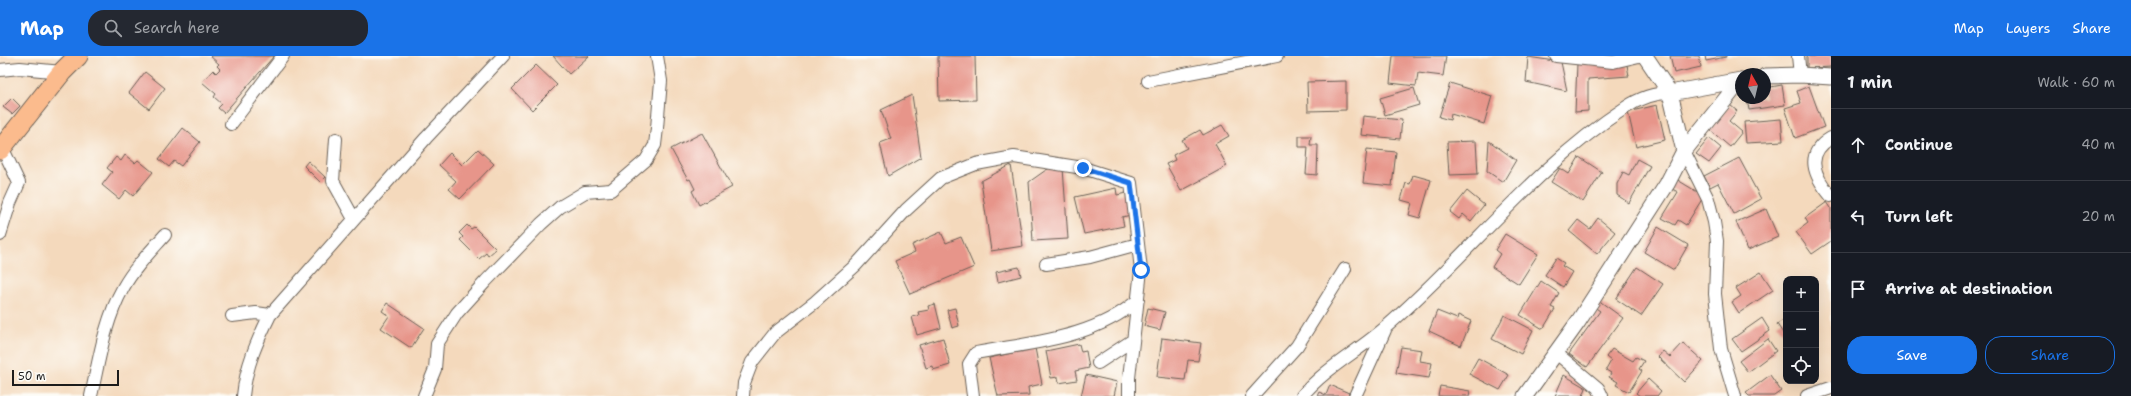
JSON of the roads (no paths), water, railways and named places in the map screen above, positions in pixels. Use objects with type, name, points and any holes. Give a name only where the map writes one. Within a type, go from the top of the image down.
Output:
[{"type":"main road","points":[[1,148],[62,72],[78,56]]},
{"type":"street","points":[[231,124],[283,56]]},
{"type":"street","points":[[243,396],[245,382],[256,343],[270,315],[426,138],[503,56]]},
{"type":"street","points":[[424,396],[436,369],[437,344],[457,313],[486,281],[541,224],[560,207],[585,192],[611,190],[646,160],[655,145],[657,128],[661,81],[657,56]]},
{"type":"street","points":[[1148,81],[1277,56]]},
{"type":"street","points":[[1556,56],[1613,62],[1639,56]]},
{"type":"street","points":[[1645,56],[1670,93],[1684,151],[1708,199],[1714,222],[1716,241],[1715,294],[1721,349],[1735,396]]},
{"type":"street","points":[[1798,56],[1800,74]]},
{"type":"street","points":[[0,70],[20,68],[62,72]]},
{"type":"street","points":[[1771,76],[1800,74],[1831,77]]},
{"type":"street","points":[[1302,396],[1312,383],[1386,328],[1567,152],[1625,108],[1646,97],[1660,93],[1670,93],[1735,81]]},
{"type":"street","points":[[1526,396],[1555,352],[1578,322],[1667,184],[1684,151],[1735,87]]},
{"type":"street","points":[[1831,138],[1823,143],[1816,151],[1813,161],[1823,185],[1831,196]]},
{"type":"street","points":[[336,139],[333,181],[354,219]]},
{"type":"street","points":[[0,235],[10,203],[19,183],[1,148]]},
{"type":"street","points":[[743,396],[744,383],[752,362],[775,333],[815,302],[856,265],[906,210],[941,178],[976,164],[1014,157],[1083,168],[1131,183],[1141,270],[1129,378],[1129,396]]},
{"type":"street","points":[[91,396],[103,338],[123,288],[140,263],[165,235]]},
{"type":"street","points":[[1046,264],[1090,257],[1138,244]]},
{"type":"street","points":[[1252,396],[1298,346],[1345,269]]},
{"type":"street","points":[[974,396],[969,364],[976,353],[1071,336],[1122,314],[1138,300]]},
{"type":"street","points":[[232,316],[256,313],[270,315]]},
{"type":"street","points":[[1355,396],[1386,328]]},
{"type":"street","points":[[1098,363],[1133,340]]},
{"type":"street","points":[[1555,352],[1598,388],[1602,396]]},
{"type":"street","points":[[1807,396],[1831,388]]}]
